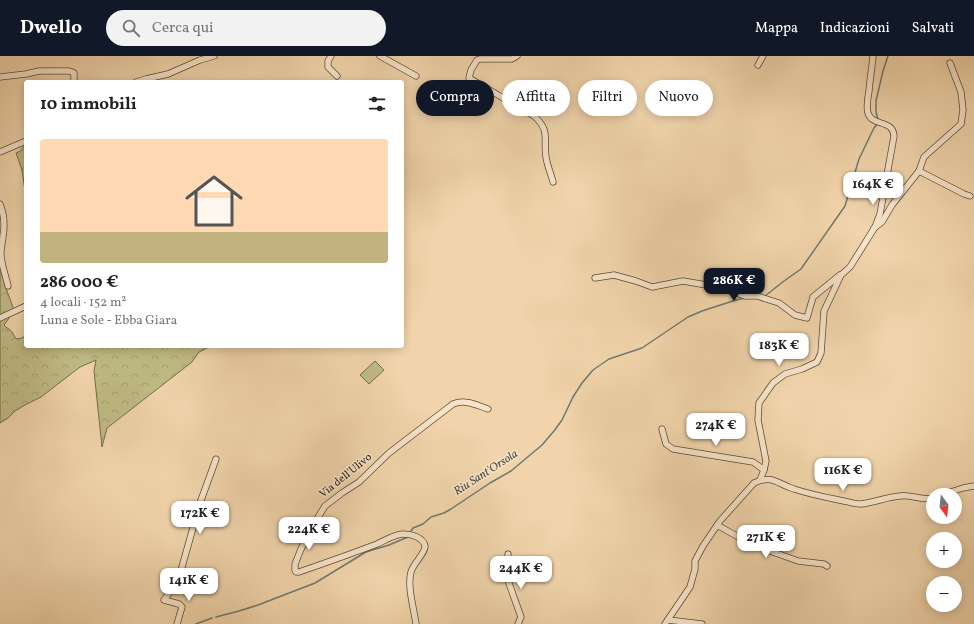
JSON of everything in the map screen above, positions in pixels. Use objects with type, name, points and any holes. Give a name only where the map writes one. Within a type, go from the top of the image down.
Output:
[{"type":"street","points":[[141,80],[146,78],[159,79],[200,60],[214,56]]},
{"type":"street","points":[[331,56],[328,61],[328,68],[337,76]]},
{"type":"street","points":[[380,56],[416,76]]},
{"type":"street","points":[[517,56],[512,59],[477,60],[468,78],[534,116],[540,122],[546,136],[546,157],[553,182]]},
{"type":"street","points":[[758,64],[763,56]]},
{"type":"street","points":[[595,278],[614,275],[636,280],[652,287],[683,281],[718,287],[745,296],[757,296],[779,303],[795,316],[807,318],[813,297],[850,267],[873,230],[880,214],[894,136],[893,130],[888,126],[874,120],[868,112],[873,56]]},
{"type":"street","points":[[873,230],[882,222],[892,205],[919,171],[924,156],[960,124],[963,110],[961,92],[950,63]]},
{"type":"street","points":[[0,77],[39,71],[70,71],[74,73],[74,80]]},
{"type":"street","points":[[0,152],[24,141]]},
{"type":"street","points":[[919,171],[970,196]]},
{"type":"street","points":[[0,204],[4,222],[1,256],[8,286]]},
{"type":"street","points":[[760,480],[766,461],[758,420],[759,402],[773,382],[785,374],[802,369],[817,362],[821,353],[824,311],[841,275]]},
{"type":"street","points":[[0,318],[24,307]]},
{"type":"street","name":"Via dell'Ulivo","points":[[416,624],[410,582],[411,572],[425,550],[424,543],[420,538],[403,534],[397,535],[378,544],[299,572],[296,572],[295,564],[317,518],[325,506],[359,482],[389,453],[453,404],[464,402],[488,409]]},
{"type":"street","points":[[662,429],[666,444],[673,449],[753,462],[764,470]]},
{"type":"street","points":[[177,624],[182,607],[179,604],[164,600],[176,584],[180,574],[200,503],[216,459]]},
{"type":"street","points":[[666,622],[690,587],[695,569],[695,561],[703,546],[717,525],[733,506],[754,483],[760,480],[773,480],[793,489],[858,504],[876,502],[906,495],[926,499]]},
{"type":"street","points":[[962,488],[974,486]]},
{"type":"street","points":[[717,525],[750,544],[798,561],[824,564],[827,566]]},
{"type":"street","points":[[508,554],[506,575],[521,617],[518,624]]},
{"type":"street","points":[[666,622],[702,624]]},
{"type":"green space","points":[[24,146],[24,184],[22,170],[16,153]]},
{"type":"green space","points":[[0,265],[14,310],[0,316]]},
{"type":"green space","points":[[8,315],[9,318],[4,325],[17,339],[24,336],[24,348],[207,348],[199,352],[192,362],[107,428],[102,447],[94,371],[96,360],[80,367],[41,397],[15,411],[0,423],[0,319]]},
{"type":"green space","points":[[375,361],[384,370],[369,384],[360,375]]},
{"type":"waterway","name":"Riu Sant'Orsola","points":[[878,120],[876,101],[888,56]]},
{"type":"waterway","name":"Riu Sant'Orsola","points":[[765,296],[801,269],[845,206],[859,159],[874,128],[878,123]]},
{"type":"waterway","name":"Riu Sant'Orsola","points":[[411,531],[413,528],[423,524],[431,517],[451,509],[511,471],[542,445],[562,420],[573,397],[593,370],[609,359],[642,348],[688,317],[702,311],[746,298]]},
{"type":"waterway","name":"Riu Sant'Orsola","points":[[216,617],[258,605],[315,583],[366,552],[408,537]]},
{"type":"waterway","name":"Riu Sant'Orsola","points":[[196,624],[212,618]]}]
